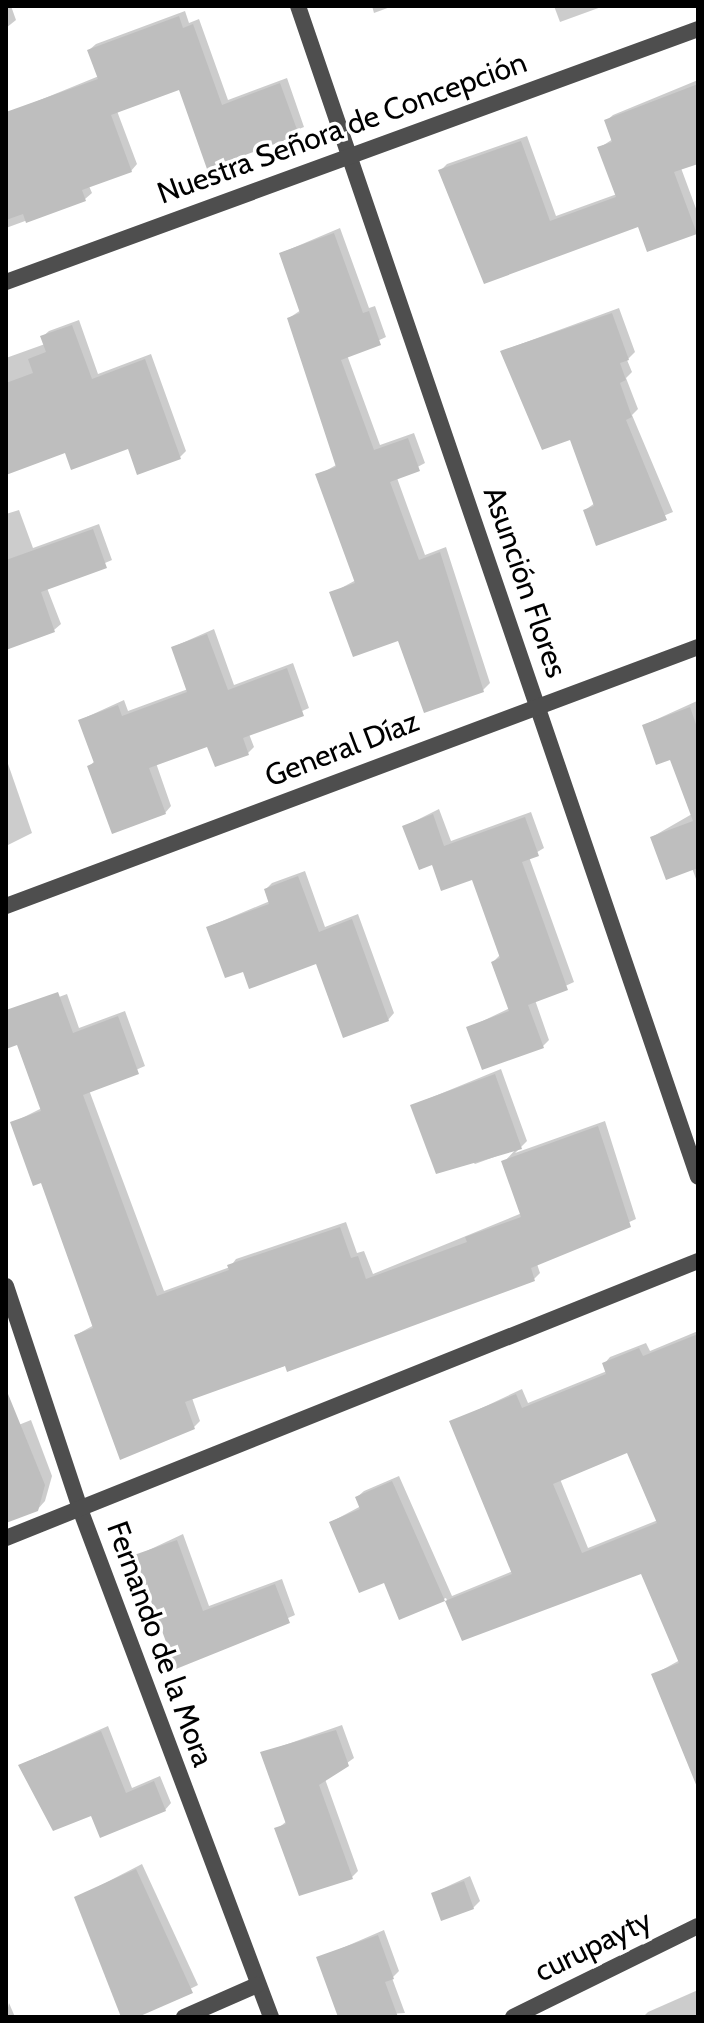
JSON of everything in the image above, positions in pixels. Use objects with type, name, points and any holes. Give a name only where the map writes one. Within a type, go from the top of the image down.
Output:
[{"type":"street","name":"Asunción Flores","points":[[298,6],[698,1177]]},
{"type":"street","name":"Nuestra Señora de Concepción","points":[[6,282],[350,153],[698,29]]},
{"type":"street","name":"General Díaz","points":[[6,906],[698,647]]},
{"type":"street","points":[[6,1538],[698,1261]]},
{"type":"street","name":"Fernando de la Mora","points":[[6,1286],[80,1509],[271,2017]]},
{"type":"street","name":"curupayty","points":[[513,2017],[698,1926]]},
{"type":"street","points":[[184,2017],[257,1985]]},
{"type":"building","points":[[179,16],[183,28],[193,24],[222,105],[280,83],[299,135],[207,169],[179,90],[111,115],[132,172],[82,190],[86,201],[26,223],[23,214],[6,220],[6,112],[98,79],[87,50]]},
{"type":"building","points":[[698,84],[698,164],[674,172],[697,234],[647,252],[638,227],[484,284],[438,170],[521,141],[550,221],[616,197],[597,147],[612,142],[604,120]]},
{"type":"building","points":[[334,233],[363,313],[369,311],[381,345],[341,360],[374,450],[408,438],[420,471],[390,482],[419,560],[440,552],[484,692],[424,713],[398,641],[353,657],[329,592],[355,583],[315,474],[336,467],[287,318],[300,313],[279,253]]},
{"type":"building","points":[[612,313],[629,360],[620,363],[626,380],[620,383],[632,417],[626,420],[667,520],[596,546],[583,510],[594,506],[570,440],[542,450],[500,351]]},
{"type":"building","points":[[72,325],[92,379],[145,359],[181,459],[137,475],[128,449],[71,470],[65,453],[6,475],[6,383],[33,373],[28,359],[46,352],[40,336]]},
{"type":"building","points":[[93,529],[107,568],[41,592],[55,632],[6,650],[6,560]]},
{"type":"building","points":[[207,634],[228,690],[287,668],[304,716],[243,738],[249,755],[215,767],[207,747],[149,768],[166,814],[112,834],[87,766],[94,763],[78,720],[118,705],[122,716],[187,692],[171,647]]},
{"type":"building","points":[[690,707],[698,730],[698,868],[666,880],[650,837],[693,821],[670,760],[656,765],[642,725]]},
{"type":"building","points":[[433,814],[444,846],[525,817],[539,856],[522,862],[568,990],[528,1005],[544,1048],[482,1070],[466,1027],[509,1011],[491,962],[500,958],[472,880],[441,891],[432,865],[419,870],[402,826]]},
{"type":"building","points":[[298,876],[319,932],[352,919],[389,1021],[343,1038],[316,964],[249,989],[243,972],[225,978],[206,927],[269,904],[264,889]]},
{"type":"building","points":[[58,992],[73,1033],[118,1016],[139,1074],[83,1095],[157,1296],[229,1270],[227,1265],[340,1227],[351,1258],[358,1256],[366,1279],[467,1242],[465,1237],[521,1217],[501,1161],[598,1126],[631,1227],[531,1268],[535,1281],[287,1372],[285,1366],[185,1402],[195,1429],[120,1460],[74,1335],[93,1328],[41,1183],[33,1186],[10,1122],[41,1111],[17,1045],[6,1049],[6,1010]]},
{"type":"building","points":[[495,1074],[522,1149],[436,1174],[410,1105]]},
{"type":"building","points":[[698,1334],[698,1787],[651,1674],[679,1663],[641,1574],[462,1641],[445,1601],[512,1574],[449,1421],[516,1394],[522,1408],[606,1374],[602,1363],[639,1348],[643,1356]],"holes":[[[627,1453],[657,1523],[582,1553],[553,1484]]]},
{"type":"building","points":[[6,1389],[45,1485],[38,1511],[6,1523]]},
{"type":"building","points":[[392,1481],[445,1601],[399,1620],[384,1583],[359,1593],[329,1522],[360,1509],[355,1497]]},
{"type":"building","points":[[177,1540],[203,1611],[275,1584],[290,1623],[176,1669],[134,1555]]},
{"type":"building","points":[[336,1730],[349,1766],[319,1785],[353,1879],[299,1896],[274,1828],[286,1824],[260,1752]]},
{"type":"building","points":[[101,1731],[126,1793],[154,1781],[166,1811],[100,1838],[91,1816],[53,1831],[18,1765]]},
{"type":"building","points":[[136,1869],[193,1993],[138,2017],[121,2017],[74,1897]]},
{"type":"building","points":[[464,1881],[474,1909],[441,1921],[431,1893]]},
{"type":"building","points":[[378,1935],[394,1979],[385,1982],[398,2017],[338,2017],[316,1957]]}]
